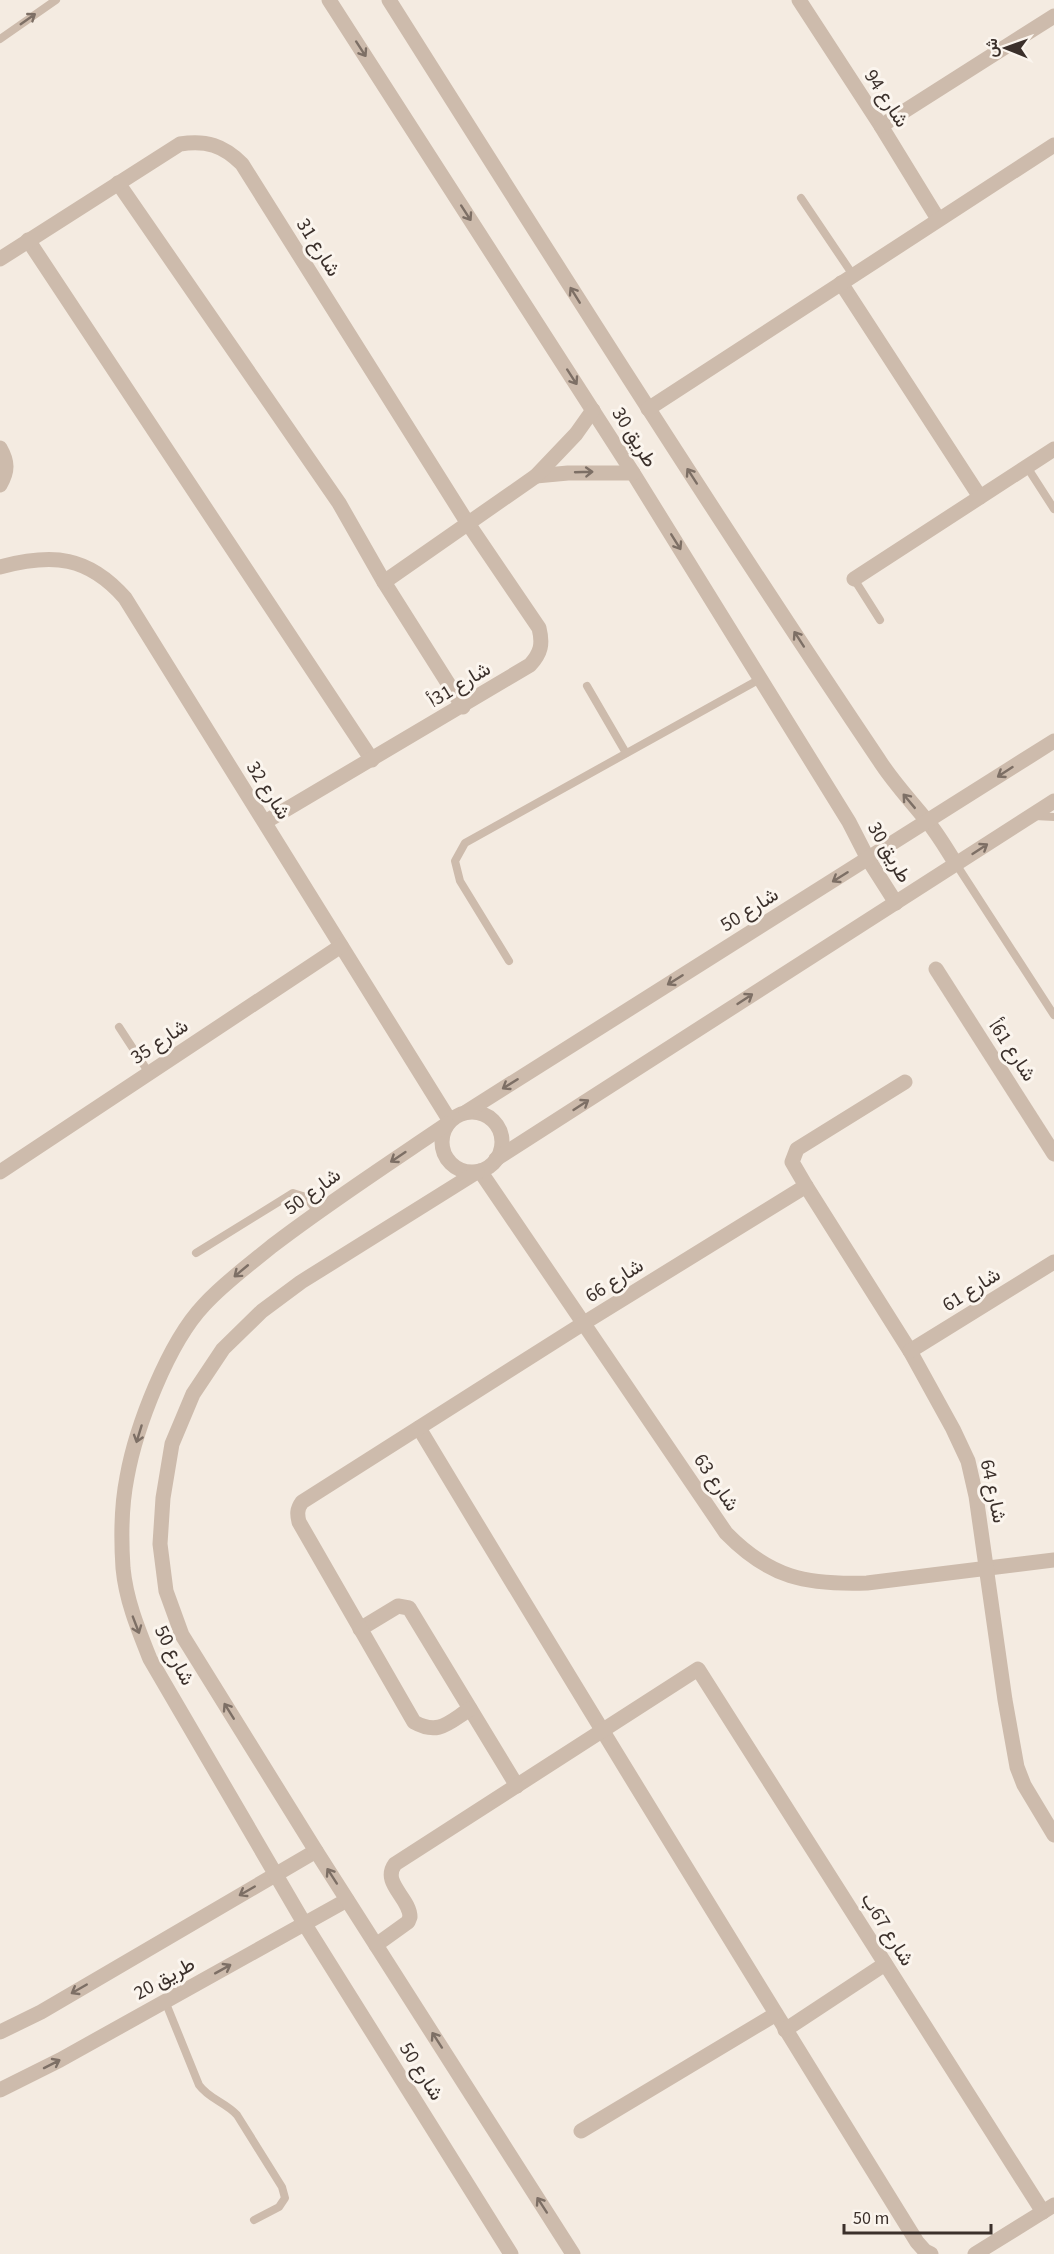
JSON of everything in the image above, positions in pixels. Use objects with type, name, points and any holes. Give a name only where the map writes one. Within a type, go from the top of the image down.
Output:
[{"type":"street","name":"طريق 30","points":[[329,0],[633,473],[849,822],[868,859],[896,903]]},
{"type":"street","name":"طريق 30","points":[[389,0],[648,409],[880,762],[910,804],[928,821],[956,864]]},
{"type":"street","name":"شارع 94","points":[[799,0],[938,219]]},
{"type":"street","points":[[880,126],[1054,16]]},
{"type":"street","name":"شارع 31","points":[[0,259],[180,144],[197,141],[214,144],[230,151],[242,164],[467,522]]},
{"type":"street","points":[[648,409],[1054,145]]},
{"type":"street","points":[[118,183],[339,503],[384,582],[463,706]]},
{"type":"street","points":[[28,240],[372,760]]},
{"type":"street","points":[[847,279],[980,497]]},
{"type":"street","points":[[384,582],[536,476],[576,434],[593,410]]},
{"type":"street","points":[[0,448],[7,468],[0,485]]},
{"type":"street","points":[[854,579],[1054,449]]},
{"type":"street","points":[[536,476],[589,472],[633,473]]},
{"type":"street","name":"شارع 31أ","points":[[264,822],[463,706],[530,665],[537,657],[541,648],[539,628],[467,522]]},
{"type":"street","name":"شارع 32","points":[[0,567],[35,559],[79,564],[107,578],[125,598],[448,1123]]},
{"type":"street","name":"شارع 50","points":[[466,1112],[1054,741]]},
{"type":"street","points":[[496,1159],[501,1151],[502,1142],[497,1125],[484,1114],[466,1112],[448,1123],[441,1141],[446,1158],[460,1170],[479,1171],[486,1168],[496,1159],[1054,801]]},
{"type":"street","name":"شارع 35","points":[[0,1172],[341,946]]},
{"type":"street","name":"شارع 61أ","points":[[936,969],[1054,1154]]},
{"type":"street","points":[[806,1186],[792,1162],[797,1149],[905,1082]]},
{"type":"street","name":"شارع 50","points":[[448,1123],[317,1212],[237,1274],[202,1306],[174,1346],[154,1389],[140,1431],[127,1476],[121,1523],[123,1570],[133,1615],[150,1659],[304,1923],[511,2254]]},
{"type":"street","name":"شارع 50","points":[[479,1171],[301,1282],[262,1311],[223,1349],[193,1394],[172,1444],[163,1498],[160,1544],[166,1591],[182,1635],[316,1851],[573,2254]]},
{"type":"street","name":"شارع 63","points":[[479,1171],[726,1533],[742,1549],[765,1565],[791,1577],[819,1583],[843,1584],[1054,1560]]},
{"type":"street","name":"شارع 66","points":[[360,1629],[299,1522],[297,1512],[302,1502],[584,1323],[806,1186]]},
{"type":"street","name":"شارع 64","points":[[806,1186],[910,1351],[968,1461],[976,1496],[1005,1700],[1017,1767],[1024,1785],[1054,1836]]},
{"type":"street","name":"شارع 61","points":[[910,1351],[1054,1262]]},
{"type":"street","points":[[419,1428],[785,2030],[917,2242],[931,2254]]},
{"type":"street","points":[[470,1709],[442,1727],[432,1729],[414,1722],[360,1629],[398,1606],[409,1608],[517,1786]]},
{"type":"street","name":"شارع 67ب","points":[[602,1732],[698,1669],[885,1964],[1049,2208]]},
{"type":"street","points":[[376,1945],[408,1922],[410,1917],[409,1909],[391,1880],[390,1872],[395,1864],[602,1732]]},
{"type":"street","name":"طريق 20","points":[[0,2032],[40,2012],[316,1851]]},
{"type":"street","name":"طريق 20","points":[[0,2090],[60,2060],[347,1900]]},
{"type":"street","points":[[785,2030],[885,1964]]},
{"type":"street","points":[[581,2131],[776,2014]]},
{"type":"street","points":[[975,2254],[1049,2208]]},
{"type":"lane","points":[[0,39],[56,0]]},
{"type":"lane","points":[[801,198],[847,279]]},
{"type":"lane","points":[[1027,467],[1054,509]]},
{"type":"lane","points":[[854,579],[880,620]]},
{"type":"lane","points":[[509,961],[460,881],[455,861],[465,843],[760,679]]},
{"type":"lane","points":[[587,686],[626,753]]},
{"type":"lane","points":[[1032,815],[1054,817]]},
{"type":"lane","points":[[956,864],[1054,1015]]},
{"type":"lane","points":[[119,1027],[149,1073]]},
{"type":"lane","points":[[196,1253],[293,1193],[306,1197],[317,1212]]},
{"type":"lane","points":[[165,2001],[198,2085],[206,2095],[228,2105],[237,2115],[282,2187],[285,2198],[279,2207],[254,2220]]}]
